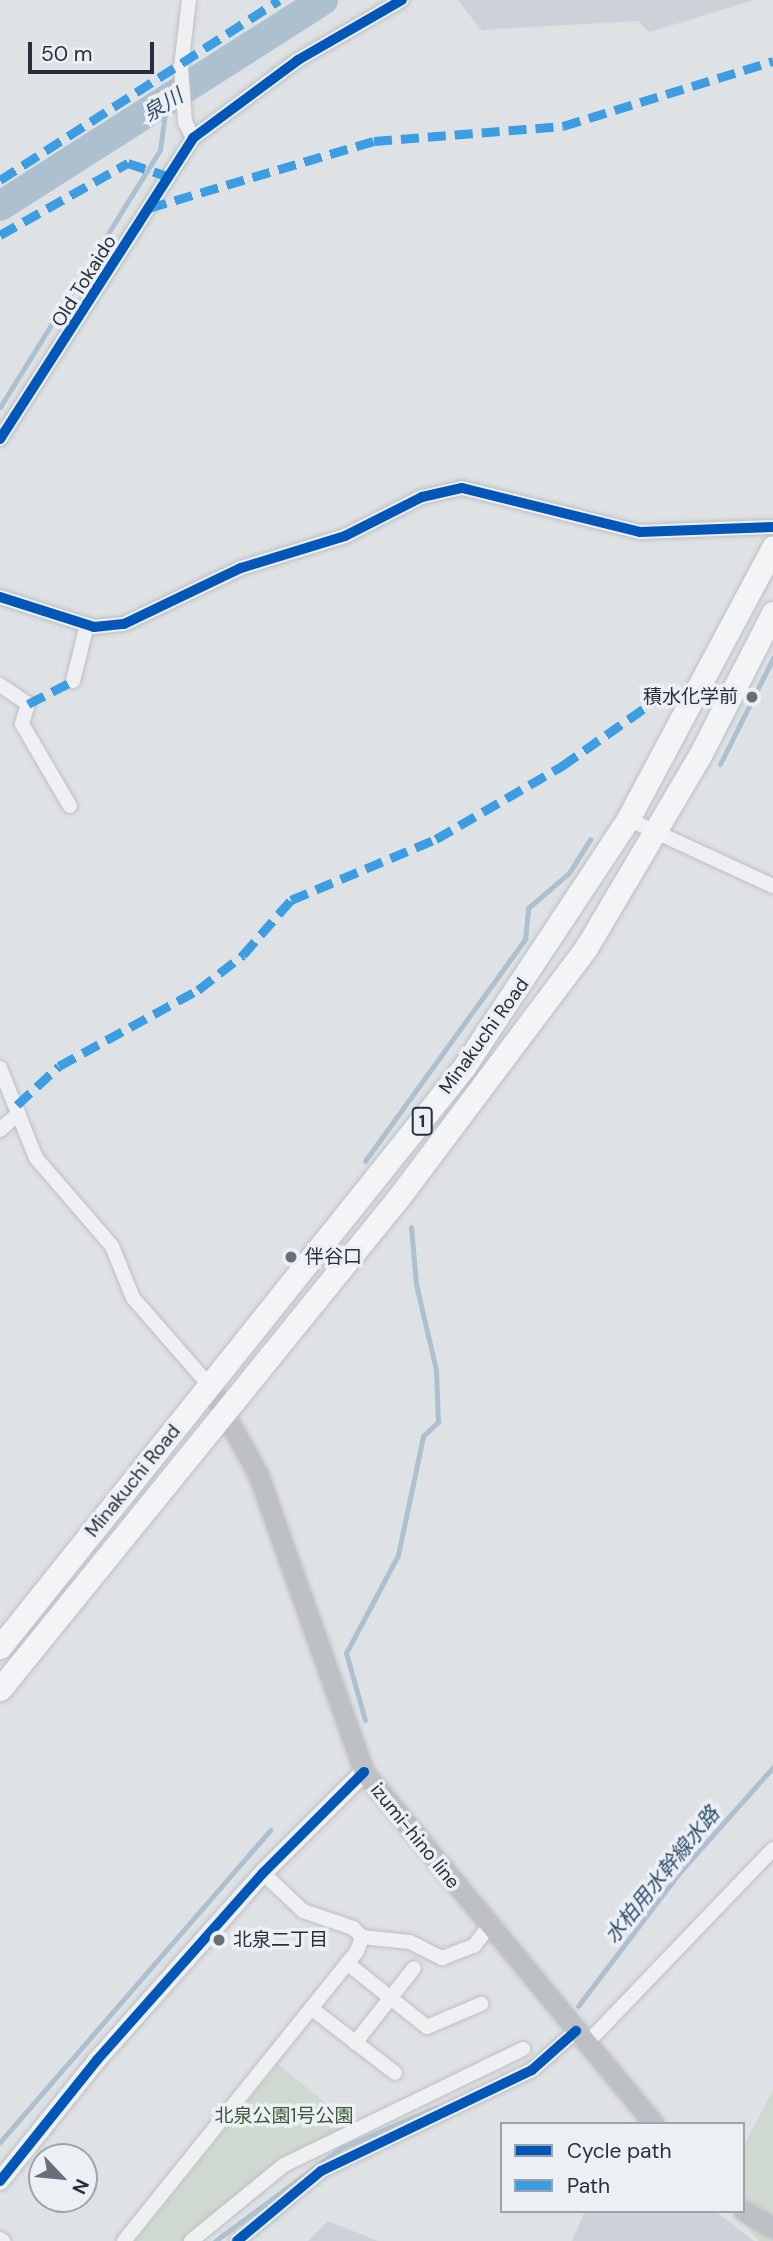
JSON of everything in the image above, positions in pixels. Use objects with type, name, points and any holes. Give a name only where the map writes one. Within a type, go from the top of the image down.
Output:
[{"type":"highway","name":"Minakuchi Road","points":[[0,1647],[464,1067],[628,819],[773,547]]},
{"type":"highway","name":"Minakuchi Road","points":[[0,1689],[224,1416],[496,1070],[586,948],[656,832],[773,613]]},
{"type":"main road","name":"izumi-hino line","points":[[209,1385],[258,1474],[364,1772],[652,2122]]},
{"type":"main road","points":[[745,2211],[773,2228]]},
{"type":"street","points":[[189,0],[181,67],[185,122],[193,138],[298,60],[402,0]]},
{"type":"street","name":"Old Tokaido","points":[[0,439],[193,138]]},
{"type":"street","points":[[0,597],[88,625],[140,619],[241,568],[345,536],[422,497],[462,488],[640,532],[773,527]]},
{"type":"street","points":[[73,681],[88,625]]},
{"type":"street","points":[[0,685],[28,704],[22,724],[70,806]]},
{"type":"street","points":[[628,819],[773,886]]},
{"type":"street","points":[[0,1068],[36,1158],[112,1246],[134,1298],[209,1385]]},
{"type":"street","points":[[0,1130],[19,1113]]},
{"type":"street","points":[[0,2181],[97,2060],[263,1874],[364,1772]]},
{"type":"street","points":[[237,2241],[321,2171],[532,2070],[581,2038],[773,1849]]},
{"type":"street","points":[[263,1874],[303,1911],[362,1937],[410,1942],[442,1958],[474,1947],[489,1926]]},
{"type":"street","points":[[124,2241],[347,1963],[362,1937]]},
{"type":"street","points":[[347,1963],[427,2027],[481,2004]]},
{"type":"street","points":[[355,2043],[414,1968]]},
{"type":"street","points":[[311,2008],[395,2073]]},
{"type":"street","points":[[191,2241],[284,2165],[523,2049]]},
{"type":"shaded area","points":[[458,0],[754,0],[650,32],[638,21],[481,30]]},
{"type":"shaded area","points":[[584,2213],[718,2213],[754,2241],[572,2241]]},
{"type":"shaded area","points":[[328,2221],[378,2241],[308,2241]]},
{"type":"green space","name":"北泉公園1号公園","points":[[278,2064],[354,2127],[246,2192],[183,2241],[135,2241]]},
{"type":"green space","points":[[773,2090],[773,2241],[759,2241],[735,2213],[745,2213],[745,2143]]},
{"type":"waterway","name":"泉川","points":[[0,206],[323,0]]},
{"type":"waterway","points":[[0,407],[160,150],[167,98]]},
{"type":"waterway","points":[[720,764],[773,658]]},
{"type":"waterway","points":[[365,1161],[525,939],[528,908],[569,873],[590,839]]},
{"type":"waterway","points":[[365,1720],[346,1653],[398,1555],[423,1436],[438,1422],[436,1370],[416,1284],[411,1227]]},
{"type":"waterway","name":"水柏用水幹線水路","points":[[578,2006],[679,1873],[773,1767]]},
{"type":"waterway","points":[[0,2142],[270,1830]]},
{"type":"waterway","name":"水柏用水幹線水路","points":[[215,2241],[341,2148],[437,2107]]},
{"type":"marked path","points":[[0,180],[279,0]]},
{"type":"marked path","points":[[149,208],[374,141],[563,126],[773,61]]},
{"type":"marked path","points":[[0,235],[128,163],[170,177]]},
{"type":"marked path","points":[[28,704],[73,681]]},
{"type":"marked path","points":[[17,1105],[59,1066],[198,990],[243,955],[291,900],[436,839],[562,766],[660,697],[675,693],[693,704]]},
{"type":"cycle path","points":[[0,439],[193,138],[298,60],[402,0]]},
{"type":"cycle path","points":[[0,597],[94,627],[124,624],[241,568],[345,536],[422,497],[462,488],[640,532],[773,527]]},
{"type":"cycle path","points":[[0,2181],[97,2060],[263,1873],[364,1772]]},
{"type":"cycle path","points":[[237,2241],[321,2171],[532,2070],[576,2031]]},
{"type":"place","name":"積水化学前","points":[[752,697]]},
{"type":"place","name":"伴谷口","points":[[291,1257]]},
{"type":"place","name":"北泉二丁目","points":[[219,1940]]}]
